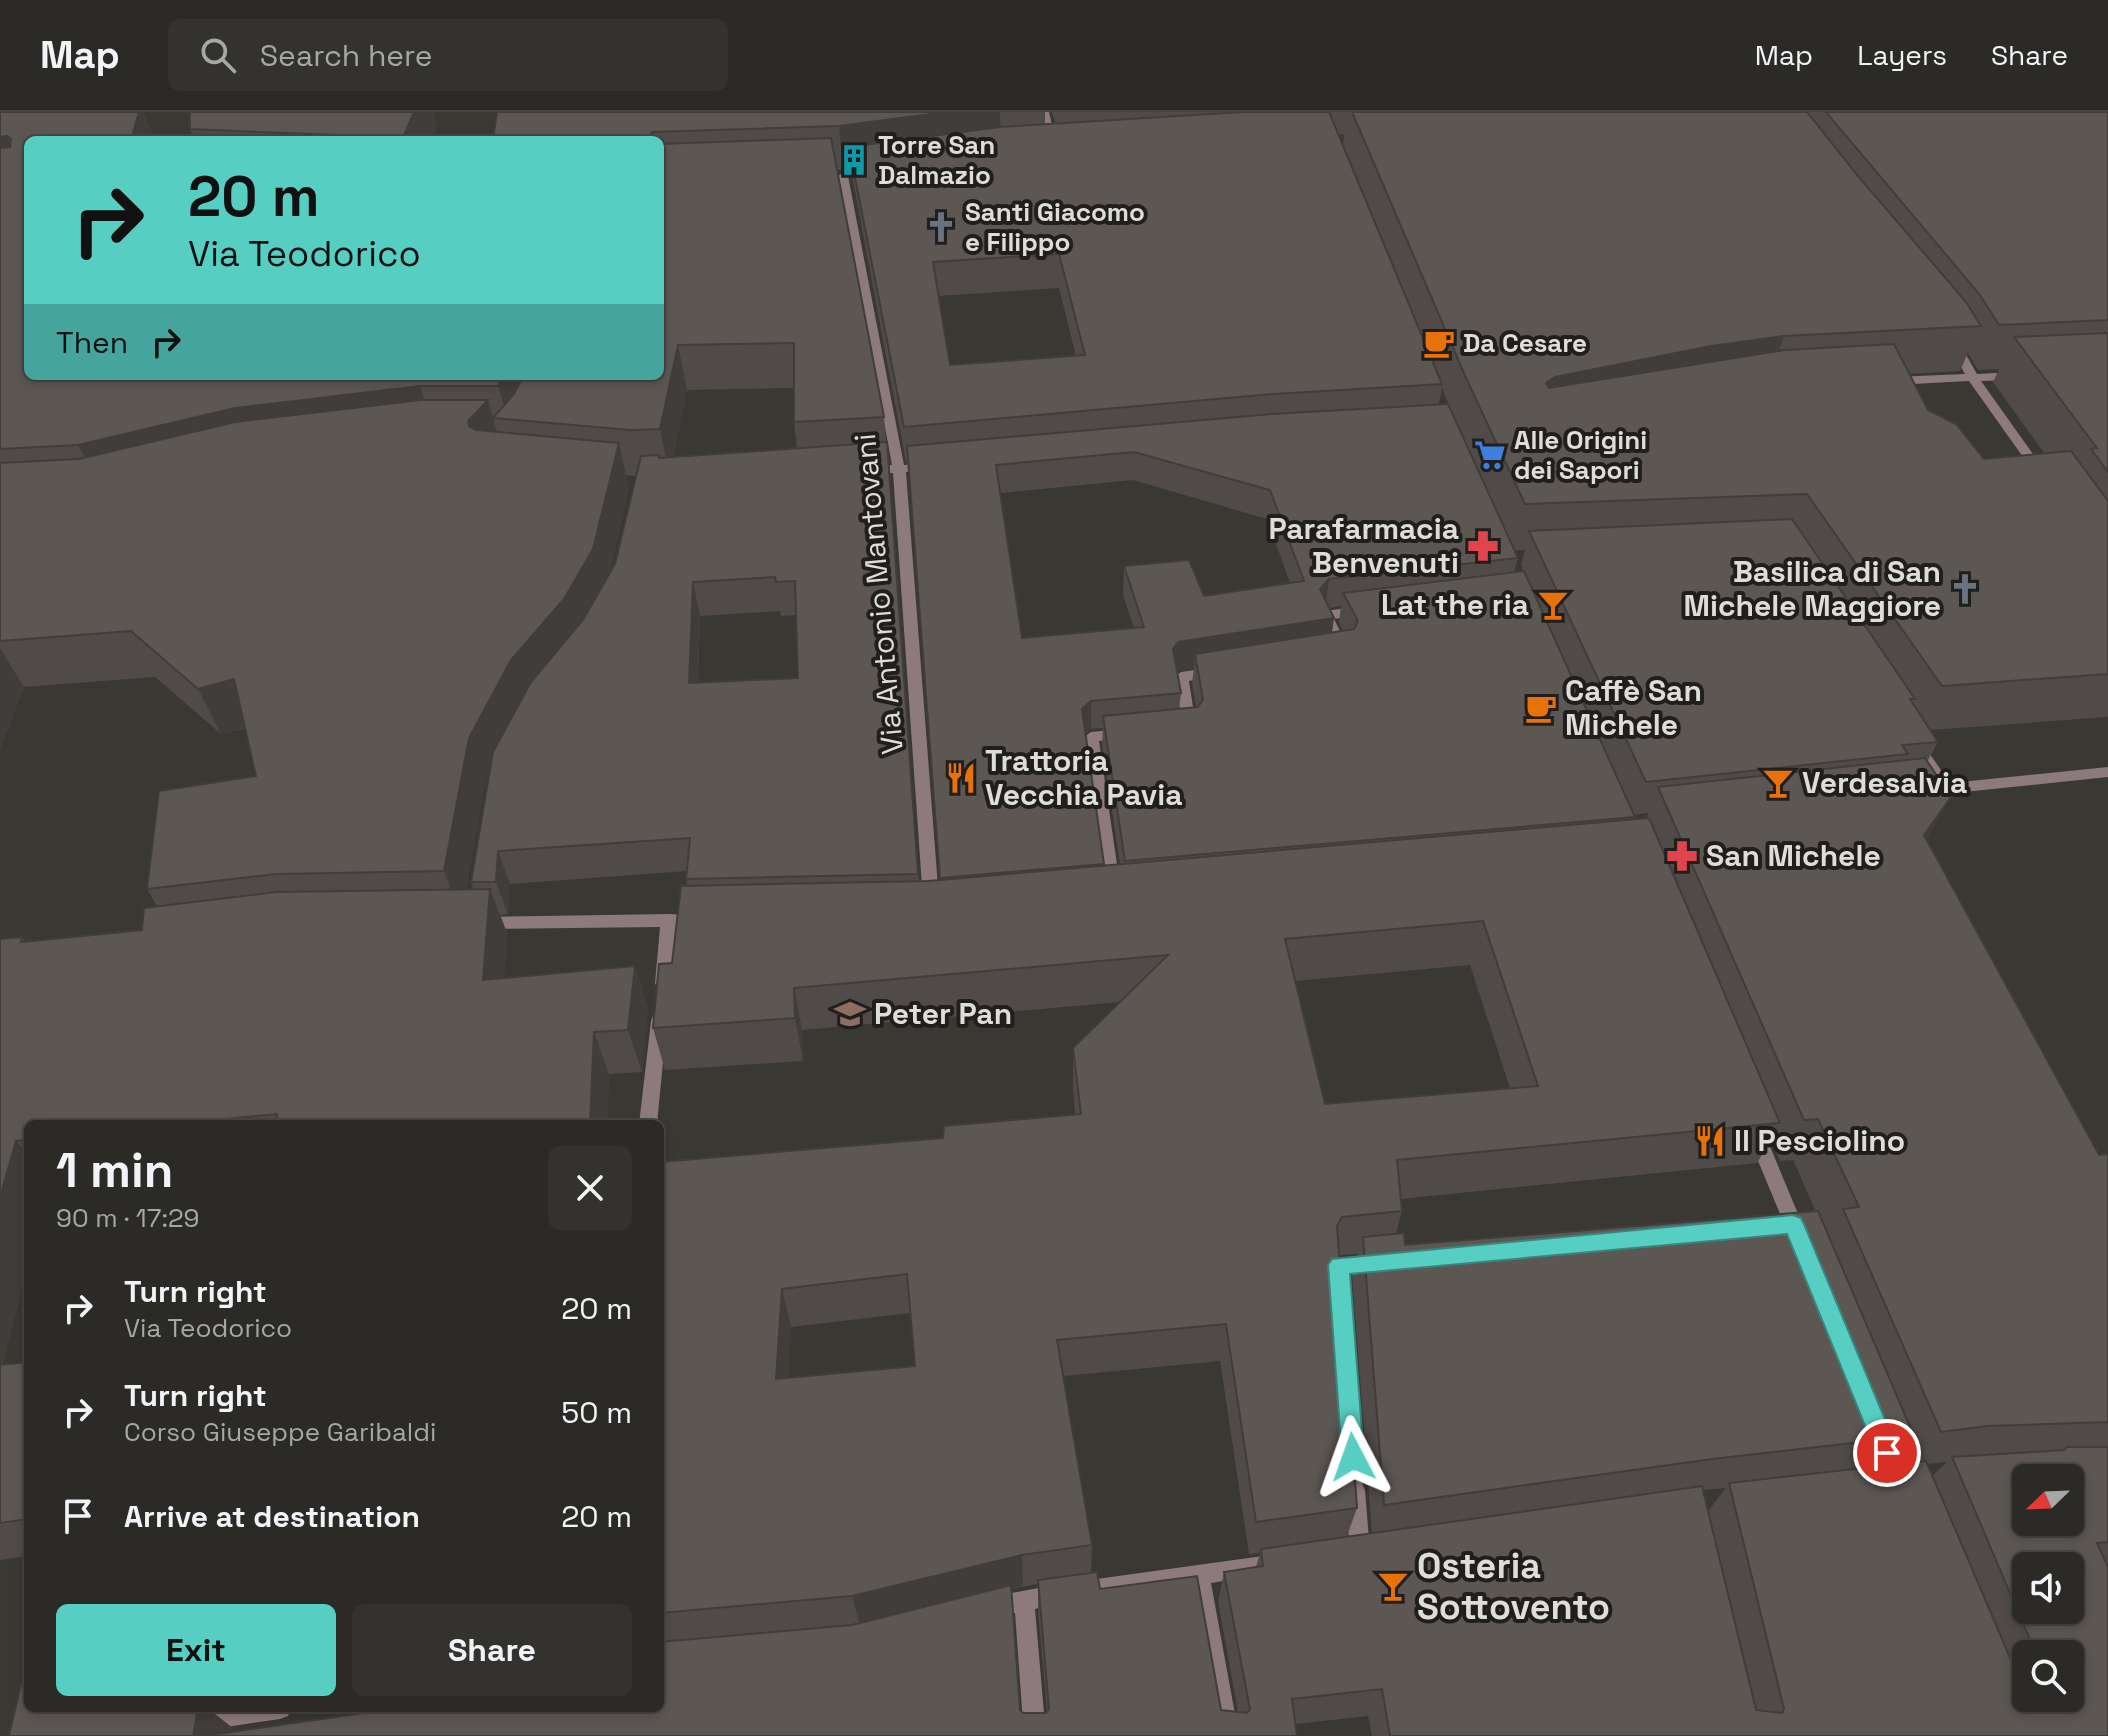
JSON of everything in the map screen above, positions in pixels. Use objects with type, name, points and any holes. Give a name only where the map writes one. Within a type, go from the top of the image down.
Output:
[{"type":"street","points":[[1044,112],[1055,151]]},
{"type":"street","points":[[1041,151],[1070,150]]},
{"type":"street","points":[[828,177],[859,174]]},
{"type":"street","name":"Via Antonio Mantovani","points":[[843,176],[899,469],[932,916]]},
{"type":"street","points":[[1944,333],[2045,480]]},
{"type":"street","points":[[1886,381],[2033,375]]},
{"type":"street","points":[[853,472],[945,465]]},
{"type":"street","points":[[1329,654],[1343,652],[1325,616],[1371,610]]},
{"type":"street","points":[[1176,730],[1190,729],[1181,677],[1225,670]]},
{"type":"street","points":[[1114,898],[1091,737],[1133,733]]},
{"type":"street","points":[[1909,734],[1946,789]]},
{"type":"street","points":[[1915,792],[2108,772]]},
{"type":"street","points":[[472,916],[716,920]]},
{"type":"street","points":[[648,1120],[669,920]]},
{"type":"street","points":[[1746,1110],[1786,1225],[1805,1253]]},
{"type":"street","points":[[1341,1297],[1339,1265],[1386,1261]]},
{"type":"street","points":[[1354,1473],[1360,1552]]},
{"type":"street","points":[[964,1614],[1024,1599],[1301,1560]]},
{"type":"street","points":[[1199,1574],[1228,1736]]},
{"type":"street","points":[[1024,1599],[1035,1736]]},
{"type":"street","points":[[170,1724],[252,1712]]},
{"type":"building","points":[[0,112],[139,112],[132,136],[24,136],[24,380],[501,380],[498,386],[420,386],[235,408],[78,445],[0,449],[0,148],[10,147],[11,139],[0,137]]},
{"type":"building","points":[[190,112],[414,112],[404,136],[190,129]]},
{"type":"building","points":[[497,112],[946,112],[839,126],[652,132],[650,136],[494,136]]},
{"type":"building","points":[[1243,112],[1329,112],[1442,384],[1273,394],[904,427],[849,147],[1000,127]],"holes":[[[1059,254],[1085,355],[950,365],[933,262]]]},
{"type":"building","points":[[1352,112],[1807,112],[1966,302],[1981,326],[1784,336],[1711,346],[1555,377],[1546,383],[1549,388],[1785,350],[1894,344],[1928,410],[1956,424],[1984,459],[2071,451],[2108,501],[2108,674],[1942,686],[1807,494],[1525,504],[1466,378]]},
{"type":"building","points":[[1826,112],[2108,112],[2108,320],[1999,325],[1980,295]]},
{"type":"building","points":[[831,138],[884,417],[794,422],[794,343],[678,345],[660,429],[630,430],[493,418],[514,394],[521,380],[664,380],[664,144]]},
{"type":"building","points":[[2108,333],[2108,472],[2091,449],[2097,448],[2014,337]]},
{"type":"building","points":[[421,400],[488,400],[468,421],[469,426],[476,430],[619,443],[593,549],[564,599],[511,660],[469,738],[444,871],[276,874],[147,889],[159,791],[256,776],[234,679],[198,689],[131,631],[0,641],[0,463],[79,459],[235,422]]},
{"type":"building","points":[[1448,404],[1518,558],[1329,579],[1320,589],[1334,618],[1178,642],[1173,649],[1181,693],[1091,701],[1082,709],[1104,864],[940,878],[907,446],[1272,414]],"holes":[[[1134,452],[1270,490],[1304,581],[1204,596],[1189,560],[1124,566],[1144,627],[1022,638],[996,465]]]},
{"type":"building","points":[[887,442],[918,874],[686,879],[690,838],[498,851],[496,882],[471,882],[493,752],[531,682],[583,620],[615,564],[641,456],[659,455],[659,458]],"holes":[[[775,577],[776,582],[795,581],[798,678],[689,683],[693,582]]]},
{"type":"building","points":[[1792,519],[1915,699],[1910,699],[1938,742],[1902,745],[1908,754],[1646,782],[1529,531]]},
{"type":"building","points":[[1524,571],[1635,817],[1125,861],[1103,716],[1198,707],[1203,699],[1195,654],[1354,629],[1358,621],[1343,593]]},
{"type":"building","points":[[1925,758],[1951,797],[1924,835],[2099,1155],[2108,1154],[2108,1422],[1987,1426],[1941,1432],[1843,1209],[1859,1207],[1818,1119],[1804,1120],[1658,787]]},
{"type":"building","points":[[1649,818],[1780,1123],[1397,1160],[1402,1211],[1342,1217],[1337,1226],[1357,1508],[1256,1522],[1226,1324],[1057,1340],[1092,1545],[1022,1555],[852,1596],[664,1613],[664,1162],[943,1138],[944,1126],[1081,1114],[1073,1048],[1168,955],[794,988],[795,1018],[653,1028],[659,964],[672,963],[681,886],[928,881]],"holes":[[[1483,921],[1538,1086],[1325,1104],[1285,939]],[[907,1274],[915,1366],[776,1379],[782,1289]]]},
{"type":"building","points":[[490,889],[483,980],[635,966],[628,1030],[594,1032],[590,1120],[276,1120],[277,1114],[218,1120],[24,1120],[24,1140],[16,1141],[0,1197],[0,939],[22,937],[21,942],[142,930],[144,908],[276,892]]},
{"type":"building","points":[[1818,1211],[1914,1436],[1712,1459],[1384,1505],[1363,1237],[1404,1233],[1405,1245]]},
{"type":"building","points":[[24,1362],[24,1520],[0,1523],[0,1365]]},
{"type":"building","points":[[2067,1447],[2108,1447],[2108,1542],[2097,1543],[2108,1567],[2108,1736],[1390,1736],[1382,1689],[1292,1699],[1297,1736],[204,1736],[370,1712],[664,1712],[664,1642],[852,1625],[1011,1585],[1020,1710],[1023,1713],[1046,1713],[1049,1709],[1038,1580],[1097,1572],[1100,1589],[1197,1576],[1221,1710],[1247,1713],[1250,1709],[1224,1572],[1263,1566],[1261,1549],[1702,1486],[1756,1710],[1782,1713],[1784,1709],[1729,1483],[1926,1461],[2012,1662],[2012,1712],[2084,1712],[2084,1640],[2030,1640],[2023,1624],[2084,1624],[2084,1552],[2012,1552],[2012,1598],[1952,1457],[2064,1450]]},
{"type":"building","points":[[24,1671],[24,1712],[197,1712],[193,1736],[9,1736]]},
{"type":"place","name":"Torre San Dalmazio","points":[[854,160]]},
{"type":"place","name":"Santi Giacomo e Filippo","points":[[941,227]]},
{"type":"place","name":"Da Cesare","points":[[1439,343]]},
{"type":"place","name":"Alle Origini dei Sapori","points":[[1490,455]]},
{"type":"place","name":"Parafarmacia Benvenuti","points":[[1483,546]]},
{"type":"place","name":"Basilica di San Michele Maggiore","points":[[1965,589]]},
{"type":"place","name":"Lat the ria","points":[[1553,605]]},
{"type":"place","name":"Caffè San Michele","points":[[1541,708]]},
{"type":"place","name":"Trattoria Vecchia Pavia","points":[[961,778]]},
{"type":"place","name":"Verdesalvia","points":[[1778,783]]},
{"type":"place","name":"San Michele","points":[[1682,856]]},
{"type":"place","name":"Peter Pan","points":[[850,1014]]},
{"type":"place","name":"Il Pesciolino","points":[[1710,1141]]},
{"type":"place","name":"Osteria Sottovento","points":[[1393,1586]]},
{"type":"route","points":[[1353,1457],[1339,1265],[1793,1224],[1887,1453]]}]
